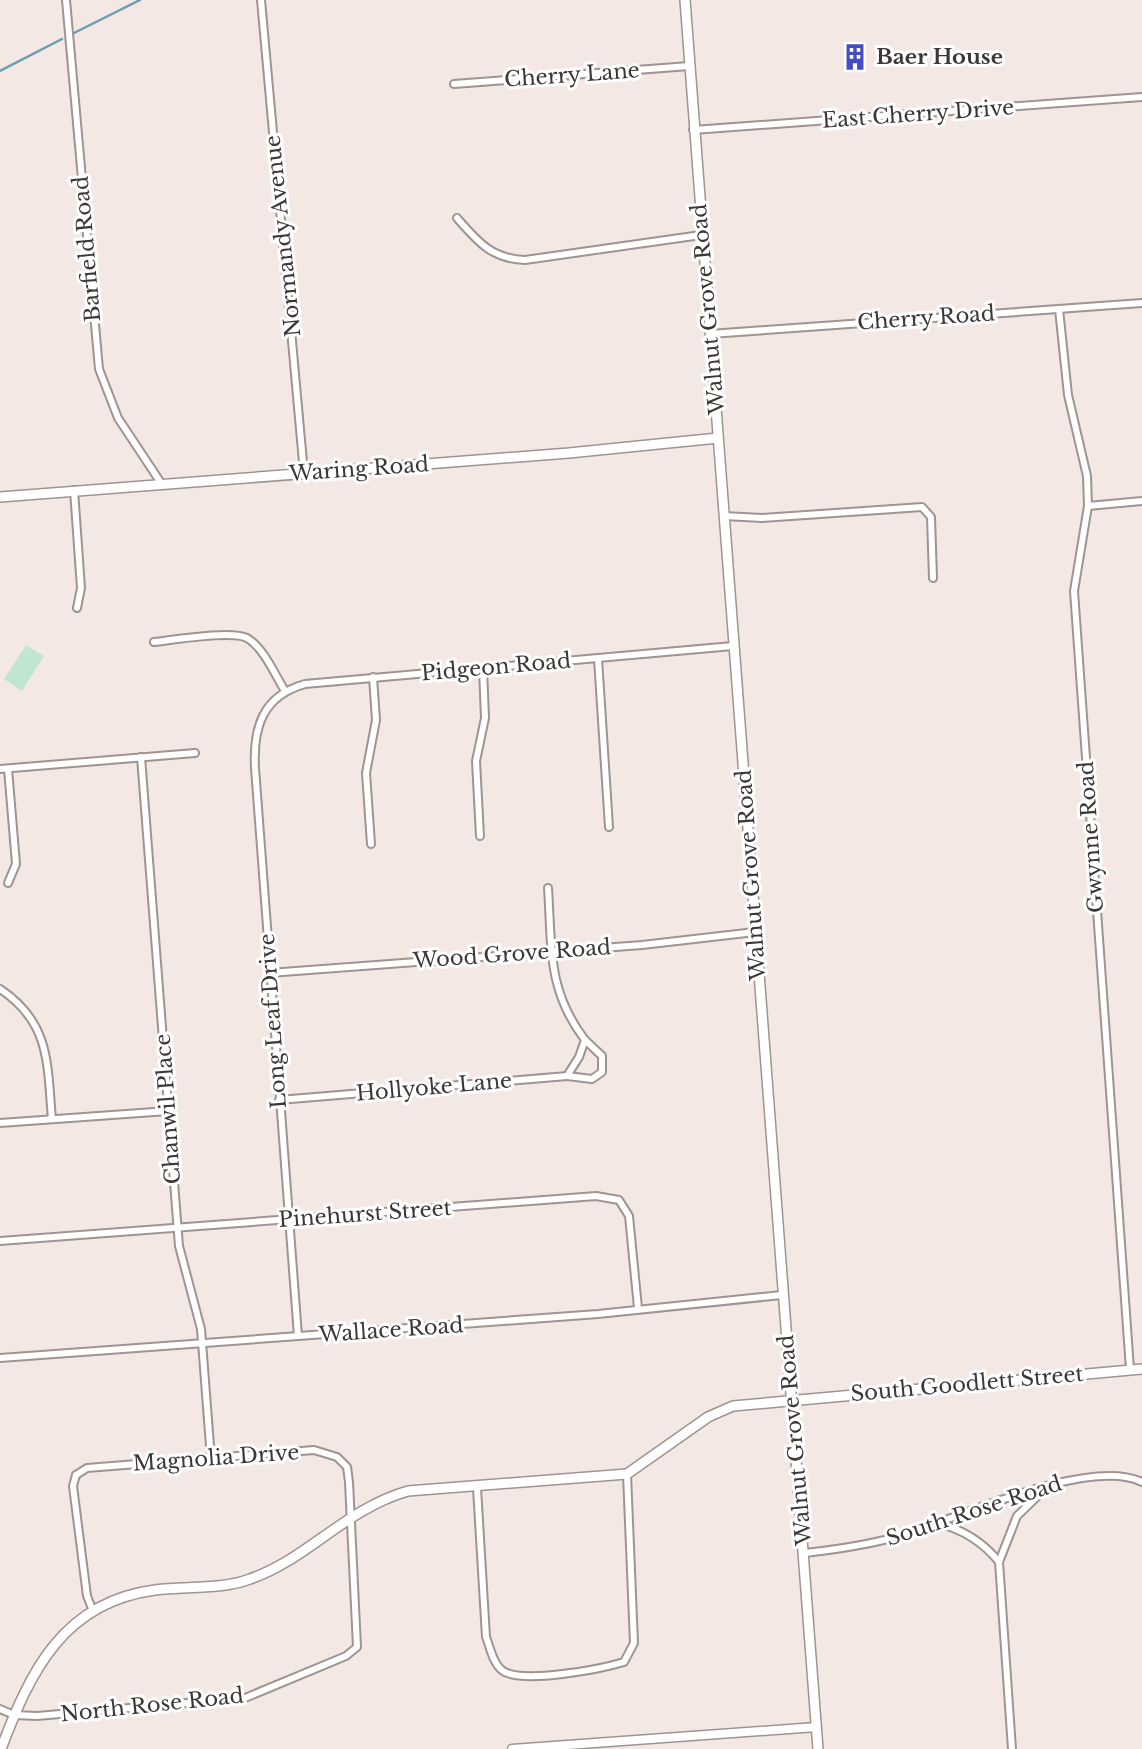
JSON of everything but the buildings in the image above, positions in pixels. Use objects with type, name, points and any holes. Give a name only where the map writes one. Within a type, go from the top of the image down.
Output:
[{"type":"main road","name":"Walnut Grove Road","points":[[685,0],[818,1749]]},
{"type":"main road","name":"Waring Road","points":[[0,496],[718,438]]},
{"type":"main road","name":"South Goodlett Street","points":[[626,1474],[708,1417],[733,1406],[1142,1368]]},
{"type":"main road","points":[[1,1749],[28,1681],[41,1660],[59,1639],[93,1611],[153,1590],[250,1580],[282,1563],[379,1499],[408,1491],[477,1488],[626,1474]]},
{"type":"main road","points":[[8,1731],[9,1749]]},
{"type":"street","name":"Barfield Road","points":[[66,0],[99,369],[118,418],[161,483]]},
{"type":"street","name":"Normandy Avenue","points":[[261,0],[304,473]]},
{"type":"street","name":"Cherry Lane","points":[[454,84],[690,66]]},
{"type":"street","name":"East Cherry Drive","points":[[693,130],[1142,97]]},
{"type":"street","points":[[457,218],[481,246],[504,259],[525,260],[701,234]]},
{"type":"street","name":"Cherry Road","points":[[710,334],[1142,303]]},
{"type":"street","name":"Gwynne Road","points":[[1059,309],[1068,395],[1087,476],[1088,506],[1074,591],[1130,1369]]},
{"type":"street","points":[[74,490],[81,588],[77,608]]},
{"type":"street","points":[[1088,506],[1142,501]]},
{"type":"street","points":[[723,516],[762,518],[922,507],[930,517],[933,578]]},
{"type":"street","points":[[154,642],[230,636],[246,638],[261,653],[285,691]]},
{"type":"street","name":"Pidgeon Road","points":[[267,708],[285,691],[305,684],[733,646]]},
{"type":"street","points":[[598,659],[609,827]]},
{"type":"street","points":[[480,836],[476,761],[485,718],[483,669]]},
{"type":"street","points":[[370,844],[366,772],[376,720],[373,677]]},
{"type":"street","name":"Long Leaf Drive","points":[[267,708],[256,728],[254,753],[298,1336]]},
{"type":"street","points":[[8,883],[16,864],[4,769],[195,753]]},
{"type":"street","name":"Chanwil Place","points":[[141,757],[177,1228],[183,1268],[199,1319],[211,1458]]},
{"type":"street","points":[[548,888],[552,951],[560,1000],[584,1040],[579,1057],[567,1076]]},
{"type":"street","name":"Wood Grove Road","points":[[270,972],[552,951],[755,932]]},
{"type":"street","points":[[0,989],[22,1006],[40,1032],[47,1056],[52,1119]]},
{"type":"street","name":"Hollyoke Lane","points":[[279,1100],[567,1076],[593,1079],[602,1072],[602,1056],[584,1040]]},
{"type":"street","points":[[0,1124],[168,1111]]},
{"type":"street","name":"Pinehurst Street","points":[[0,1241],[596,1196],[619,1200],[629,1216],[638,1308]]},
{"type":"street","name":"Wallace Road","points":[[0,1358],[598,1314],[782,1295]]},
{"type":"street","name":"Magnolia Drive","points":[[76,1475],[87,1468],[314,1450],[326,1452],[347,1467],[351,1515]]},
{"type":"street","points":[[69,1468],[76,1475],[73,1486],[87,1596],[93,1611]]},
{"type":"street","points":[[477,1488],[486,1636],[493,1658],[504,1671],[523,1675],[587,1671],[624,1662],[634,1643],[626,1474]]},
{"type":"street","name":"South Rose Road","points":[[805,1553],[858,1548],[1088,1476],[1133,1478],[1142,1482]]},
{"type":"street","points":[[1012,1749],[999,1562],[1017,1516],[1046,1487]]},
{"type":"street","name":"North Rose Road","points":[[13,1715],[37,1716],[245,1698],[346,1656],[357,1647],[351,1515]]},
{"type":"street","points":[[937,1523],[955,1527],[975,1539],[999,1562]]},
{"type":"street","points":[[0,1709],[13,1715]]},
{"type":"street","points":[[512,1749],[816,1727]]},
{"type":"green space","points":[[26,645],[44,656],[22,691],[4,679]]},
{"type":"waterway","points":[[74,33],[140,0]]},
{"type":"waterway","points":[[0,71],[62,39]]},
{"type":"place","name":"Baer House","points":[[855,57]]}]
